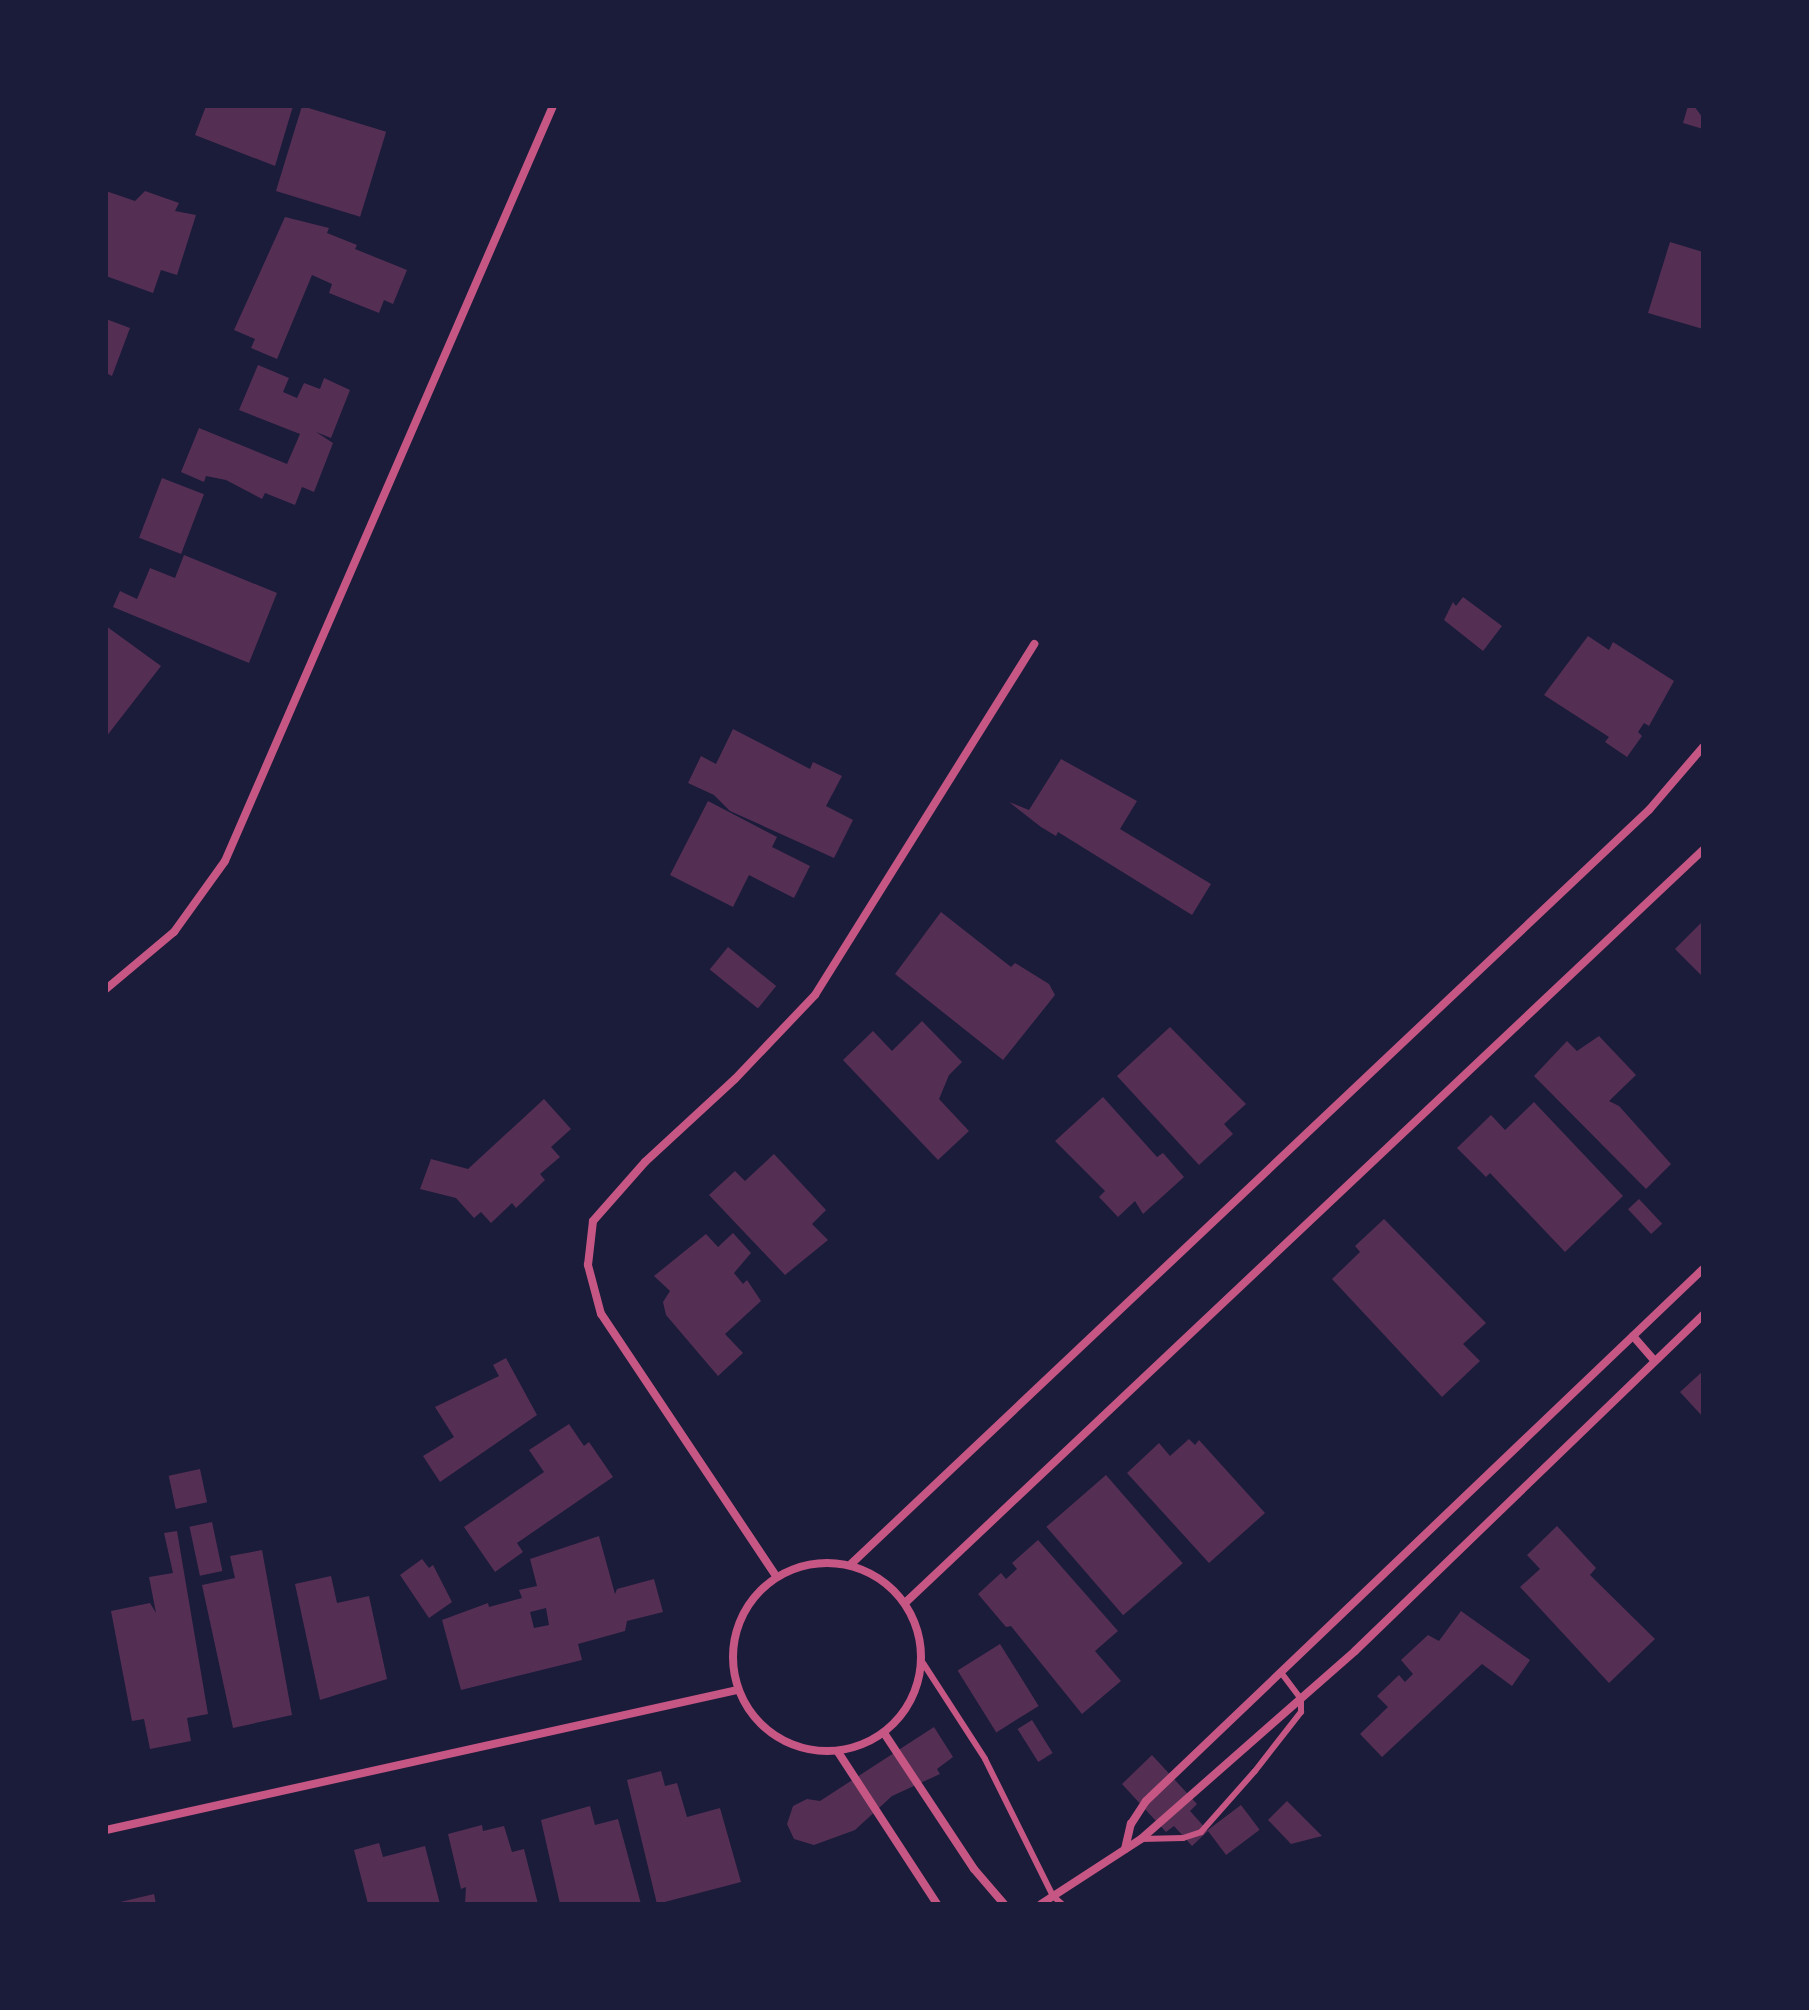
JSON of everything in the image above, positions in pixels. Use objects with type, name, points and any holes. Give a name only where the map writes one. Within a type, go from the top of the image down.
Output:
[{"type":"street","points":[[106,989],[174,932],[237,837],[553,106]]},
{"type":"street","points":[[776,1576],[601,1314],[588,1265],[593,1221],[645,1162],[746,1068],[815,995],[1034,644]]},
{"type":"street","points":[[851,1564],[1649,810],[1703,747]]},
{"type":"street","points":[[905,1603],[1703,850]]},
{"type":"street","points":[[1125,1850],[1131,1824],[1146,1801],[1703,1269]]},
{"type":"street","points":[[1041,1904],[1141,1839],[1301,1699],[1703,1315]]},
{"type":"street","points":[[1633,1336],[1655,1361]]},
{"type":"street","points":[[812,1563],[851,1564],[905,1603],[920,1631],[923,1663],[912,1702],[884,1733],[838,1752],[796,1747],[760,1725],[737,1690],[732,1647],[745,1607],[776,1576],[812,1563]]},
{"type":"street","points":[[106,1830],[737,1690]]},
{"type":"street","points":[[884,1733],[974,1869],[1004,1904]]},
{"type":"street","points":[[838,1752],[937,1904]]},
{"type":"lane","points":[[923,1663],[985,1759],[1053,1896],[1062,1904]]},
{"type":"lane","points":[[1141,1839],[1183,1838],[1201,1832],[1301,1712],[1301,1699],[1282,1674]]},
{"type":"building","points":[[206,106],[293,106],[275,166],[195,135]]},
{"type":"building","points":[[302,106],[386,132],[360,217],[276,191]]},
{"type":"building","points":[[1688,106],[1694,106],[1703,118],[1703,129],[1683,123]]},
{"type":"building","points":[[106,191],[135,201],[145,191],[179,203],[175,211],[196,215],[177,275],[161,270],[153,293],[106,276]]},
{"type":"building","points":[[285,217],[329,228],[327,233],[357,245],[355,249],[407,270],[393,304],[384,300],[379,313],[329,293],[332,284],[312,275],[277,359],[251,348],[255,339],[234,330]]},
{"type":"building","points":[[1670,242],[1703,252],[1703,329],[1648,313]]},
{"type":"building","points":[[106,319],[130,328],[112,376],[106,373]]},
{"type":"building","points":[[258,365],[289,378],[283,392],[297,398],[304,383],[320,389],[324,378],[350,390],[331,438],[316,432],[333,443],[314,492],[302,487],[295,505],[265,493],[262,499],[226,480],[206,476],[204,482],[181,472],[199,428],[287,464],[300,434],[239,410]]},
{"type":"building","points":[[162,478],[204,494],[181,554],[139,538]]},
{"type":"building","points":[[184,555],[277,593],[249,663],[113,607],[120,591],[137,599],[150,568],[175,578]]},
{"type":"building","points":[[1463,597],[1502,626],[1483,651],[1444,620],[1453,602],[1456,606]]},
{"type":"building","points":[[106,626],[161,666],[106,737]]},
{"type":"building","points":[[1588,636],[1609,650],[1613,642],[1674,681],[1649,726],[1644,723],[1638,732],[1642,736],[1627,757],[1605,742],[1609,737],[1544,695]]},
{"type":"building","points":[[733,729],[810,769],[813,762],[842,776],[826,806],[853,820],[834,858],[730,811],[714,795],[688,783],[701,756],[716,764]]},
{"type":"building","points":[[1061,759],[1137,801],[1120,829],[1211,884],[1192,915],[1058,832],[1056,836],[1041,827],[1009,802],[1029,810]]},
{"type":"building","points":[[708,801],[777,837],[772,847],[810,866],[794,898],[749,875],[733,907],[670,875]]},
{"type":"building","points":[[941,912],[1011,967],[1015,963],[1049,984],[1055,995],[1003,1060],[895,974]]},
{"type":"building","points":[[1703,921],[1703,977],[1675,949]]},
{"type":"building","points":[[728,947],[776,986],[758,1009],[710,970]]},
{"type":"building","points":[[922,1021],[962,1062],[949,1075],[939,1099],[969,1131],[938,1160],[843,1060],[873,1031],[892,1051]]},
{"type":"building","points":[[1170,1027],[1246,1104],[1224,1124],[1233,1134],[1199,1165],[1117,1076]]},
{"type":"building","points":[[1599,1036],[1636,1075],[1609,1101],[1619,1106],[1671,1164],[1646,1189],[1534,1076],[1567,1041],[1577,1051]]},
{"type":"building","points":[[1103,1097],[1157,1157],[1163,1153],[1184,1177],[1143,1214],[1135,1201],[1118,1217],[1099,1197],[1105,1191],[1055,1141]]},
{"type":"building","points":[[544,1099],[571,1129],[551,1147],[560,1157],[540,1174],[545,1180],[516,1208],[512,1203],[491,1223],[481,1212],[474,1218],[456,1198],[420,1189],[431,1159],[468,1169]]},
{"type":"building","points":[[1534,1102],[1623,1196],[1565,1252],[1490,1173],[1486,1177],[1457,1148],[1491,1115],[1505,1130]]},
{"type":"building","points":[[774,1154],[826,1210],[812,1224],[828,1240],[785,1275],[709,1195],[735,1171],[745,1181]]},
{"type":"building","points":[[1639,1199],[1662,1224],[1651,1234],[1628,1209]]},
{"type":"building","points":[[1384,1219],[1486,1323],[1463,1344],[1480,1361],[1442,1397],[1332,1279],[1360,1252],[1355,1246]]},
{"type":"building","points":[[733,1233],[751,1253],[734,1273],[743,1284],[747,1280],[761,1301],[725,1334],[743,1353],[718,1376],[666,1315],[663,1302],[670,1291],[654,1276],[706,1234],[718,1247]]},
{"type":"building","points":[[506,1358],[537,1415],[440,1482],[423,1456],[454,1437],[435,1407],[499,1376],[493,1365]]},
{"type":"building","points":[[1703,1371],[1703,1417],[1680,1392]]},
{"type":"building","points":[[569,1424],[584,1446],[589,1442],[613,1477],[517,1543],[523,1552],[495,1572],[464,1527],[544,1472],[529,1450]]},
{"type":"building","points":[[1189,1439],[1195,1445],[1199,1440],[1265,1513],[1209,1563],[1127,1473],[1159,1443],[1170,1456]]},
{"type":"building","points":[[200,1469],[207,1502],[176,1509],[169,1476]]},
{"type":"building","points":[[1106,1475],[1183,1563],[1123,1615],[1046,1527]]},
{"type":"building","points":[[212,1522],[222,1571],[200,1576],[190,1527]]},
{"type":"building","points":[[1557,1526],[1596,1568],[1590,1575],[1655,1639],[1609,1683],[1520,1587],[1540,1569],[1527,1555]]},
{"type":"building","points":[[177,1531],[208,1714],[187,1718],[191,1741],[150,1749],[144,1719],[132,1721],[111,1611],[150,1603],[156,1613],[149,1577],[173,1573],[164,1533]]},
{"type":"building","points":[[599,1536],[615,1594],[617,1589],[654,1579],[663,1612],[627,1621],[625,1631],[578,1644],[582,1660],[461,1690],[442,1620],[488,1603],[489,1607],[522,1598],[519,1590],[537,1586],[530,1559]],"holes":[[[546,1608],[549,1625],[534,1628],[530,1612]]]},
{"type":"building","points":[[1038,1540],[1118,1631],[1095,1651],[1121,1681],[1082,1714],[1011,1626],[1006,1627],[978,1594],[1001,1573],[1006,1579],[1017,1569],[1012,1563]]},
{"type":"building","points":[[262,1550],[292,1715],[233,1728],[202,1585],[235,1578],[230,1556]]},
{"type":"building","points":[[422,1559],[429,1568],[433,1565],[452,1602],[429,1618],[400,1575]]},
{"type":"building","points":[[331,1576],[337,1603],[369,1596],[387,1679],[320,1700],[295,1584]]},
{"type":"building","points":[[1461,1611],[1530,1660],[1512,1686],[1482,1664],[1382,1757],[1360,1734],[1388,1707],[1377,1696],[1399,1675],[1405,1682],[1413,1674],[1401,1660],[1428,1635],[1439,1641]]},
{"type":"building","points":[[1000,1644],[1039,1706],[996,1732],[958,1670]]},
{"type":"building","points":[[1032,1720],[1053,1753],[1038,1762],[1018,1729]]},
{"type":"building","points":[[934,1727],[953,1757],[937,1769],[940,1774],[892,1796],[855,1830],[814,1845],[794,1839],[787,1824],[793,1806],[807,1799],[820,1801]]},
{"type":"building","points":[[1152,1755],[1197,1804],[1190,1811],[1208,1831],[1192,1846],[1174,1826],[1166,1832],[1122,1784]]},
{"type":"building","points":[[661,1771],[665,1786],[677,1783],[687,1817],[720,1808],[741,1882],[657,1904],[627,1780]]},
{"type":"building","points":[[1287,1801],[1322,1836],[1291,1844],[1268,1820]]},
{"type":"building","points":[[1241,1805],[1260,1830],[1226,1855],[1207,1830]]},
{"type":"building","points":[[590,1806],[595,1825],[618,1819],[641,1904],[560,1904],[541,1820]]},
{"type":"building","points":[[482,1825],[483,1831],[504,1826],[512,1852],[524,1849],[538,1904],[465,1904],[466,1887],[461,1889],[448,1834]]},
{"type":"building","points":[[379,1843],[383,1857],[425,1846],[440,1904],[368,1904],[354,1850]]},
{"type":"building","points":[[154,1894],[156,1904],[116,1903]]}]
